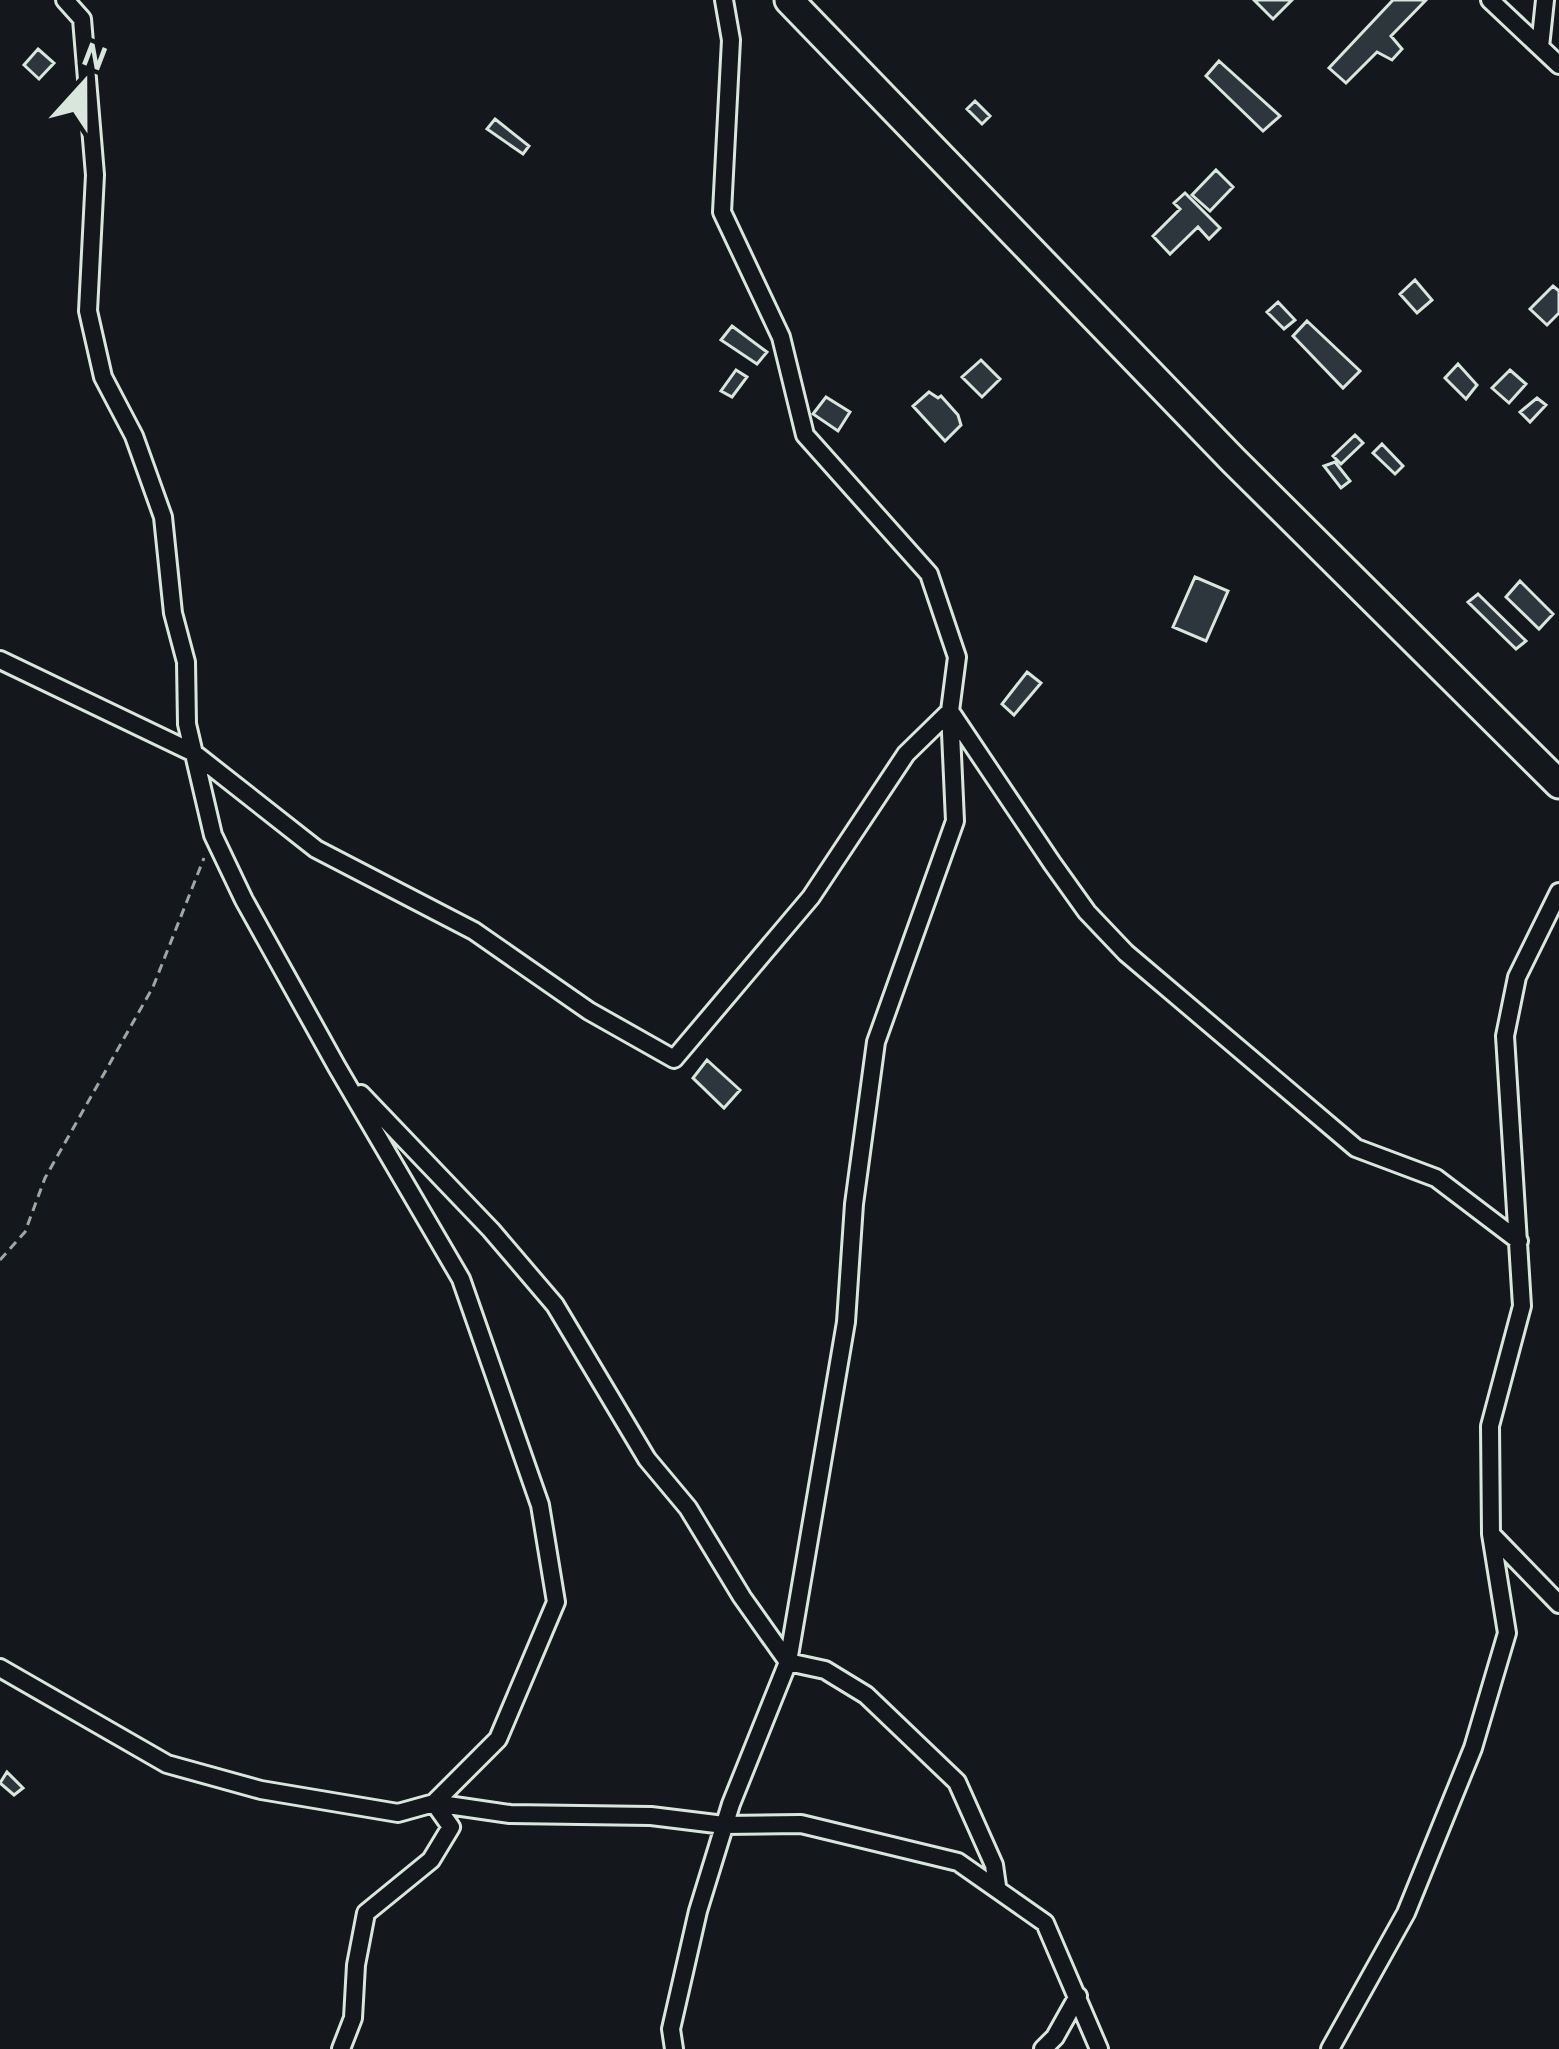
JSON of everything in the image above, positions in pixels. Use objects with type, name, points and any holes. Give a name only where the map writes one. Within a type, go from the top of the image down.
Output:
[{"type":"main road","points":[[789,0],[1233,460],[1559,784]]},
{"type":"street","points":[[65,0],[82,20],[95,175],[88,311],[103,377],[134,436],[163,517],[173,614],[186,662],[187,724],[213,835],[244,899],[460,1280],[540,1505],[556,1602],[498,1739],[434,1803]]},
{"type":"street","points":[[674,2049],[671,2030],[698,1911],[724,1825],[788,1663],[846,1322],[854,1204],[876,1042],[956,821],[950,711],[957,657],[929,574],[805,435],[781,337],[722,212],[731,40],[724,0]]},
{"type":"street","points":[[1490,0],[1559,65]]},
{"type":"street","points":[[1540,47],[1545,0]]},
{"type":"street","points":[[0,660],[194,753],[316,849],[474,931],[589,1011],[674,1059],[811,897],[906,754],[950,711]]},
{"type":"street","points":[[950,711],[1064,879],[1126,953],[1356,1148],[1436,1178],[1520,1241]]},
{"type":"street","points":[[1330,2049],[1406,1912],[1473,1748],[1507,1633],[1491,1534],[1490,1426],[1522,1306],[1505,1036],[1517,977],[1559,892]]},
{"type":"street","points":[[337,1066],[555,1305],[647,1459],[688,1508],[788,1663],[825,1670],[866,1695],[957,1782],[994,1865],[997,1886]]},
{"type":"street","points":[[1491,1534],[1559,1604]]},
{"type":"street","points":[[0,1668],[167,1764],[323,1803],[398,1813],[434,1803],[510,1814],[651,1816],[724,1825],[802,1824],[958,1862],[1045,1923],[1099,2049]]},
{"type":"street","points":[[341,2049],[353,2018],[356,1965],[367,1913],[431,1860],[451,1827],[434,1803]]},
{"type":"street","points":[[1043,2049],[1055,2038],[1078,1996]]},
{"type":"path","points":[[0,1260],[25,1232],[64,1141],[154,987],[213,835]]},
{"type":"building","points":[[1254,0],[1292,0],[1273,19]]},
{"type":"building","points":[[1393,0],[1426,0],[1391,36],[1402,49],[1392,60],[1377,52],[1346,83],[1329,68]]},
{"type":"building","points":[[38,49],[54,63],[39,79],[24,65]]},
{"type":"building","points":[[1219,61],[1280,116],[1263,131],[1206,76]]},
{"type":"building","points":[[975,101],[990,116],[982,124],[967,109]]},
{"type":"building","points":[[495,119],[529,146],[523,154],[487,129]]},
{"type":"building","points":[[1216,170],[1233,187],[1210,211],[1192,195]]},
{"type":"building","points":[[1185,193],[1220,228],[1209,239],[1198,227],[1170,254],[1153,236],[1180,209],[1174,203]]},
{"type":"building","points":[[1415,280],[1432,300],[1417,313],[1400,294]]},
{"type":"building","points":[[1553,286],[1559,291],[1559,313],[1547,325],[1530,309]]},
{"type":"building","points":[[1278,302],[1295,320],[1284,329],[1267,312]]},
{"type":"building","points":[[1307,321],[1360,371],[1343,388],[1293,336]]},
{"type":"building","points":[[732,326],[767,352],[757,364],[721,340]]},
{"type":"building","points":[[981,360],[1000,379],[982,397],[962,377]]},
{"type":"building","points":[[1458,364],[1477,385],[1466,399],[1445,378]]},
{"type":"building","points":[[736,370],[747,377],[732,397],[721,391]]},
{"type":"building","points":[[1510,370],[1526,384],[1509,403],[1492,388]]},
{"type":"building","points":[[929,392],[941,396],[958,415],[961,425],[945,441],[913,406]]},
{"type":"building","points":[[826,397],[850,412],[838,431],[813,414]]},
{"type":"building","points":[[1537,398],[1546,405],[1530,422],[1520,412]]},
{"type":"building","points":[[1355,435],[1363,443],[1341,464],[1333,456]]},
{"type":"building","points":[[1382,444],[1403,466],[1395,474],[1373,453]]},
{"type":"building","points":[[1335,462],[1350,481],[1341,488],[1324,466]]},
{"type":"building","points":[[1195,577],[1228,591],[1206,641],[1173,627]]},
{"type":"building","points":[[1520,581],[1553,614],[1539,629],[1506,597]]},
{"type":"building","points":[[1478,594],[1526,641],[1516,649],[1468,602]]},
{"type":"building","points":[[1027,672],[1041,683],[1014,715],[1002,704]]},
{"type":"building","points":[[707,1060],[740,1090],[724,1108],[693,1078]]},
{"type":"building","points":[[7,1772],[23,1788],[14,1795],[0,1783]]}]
